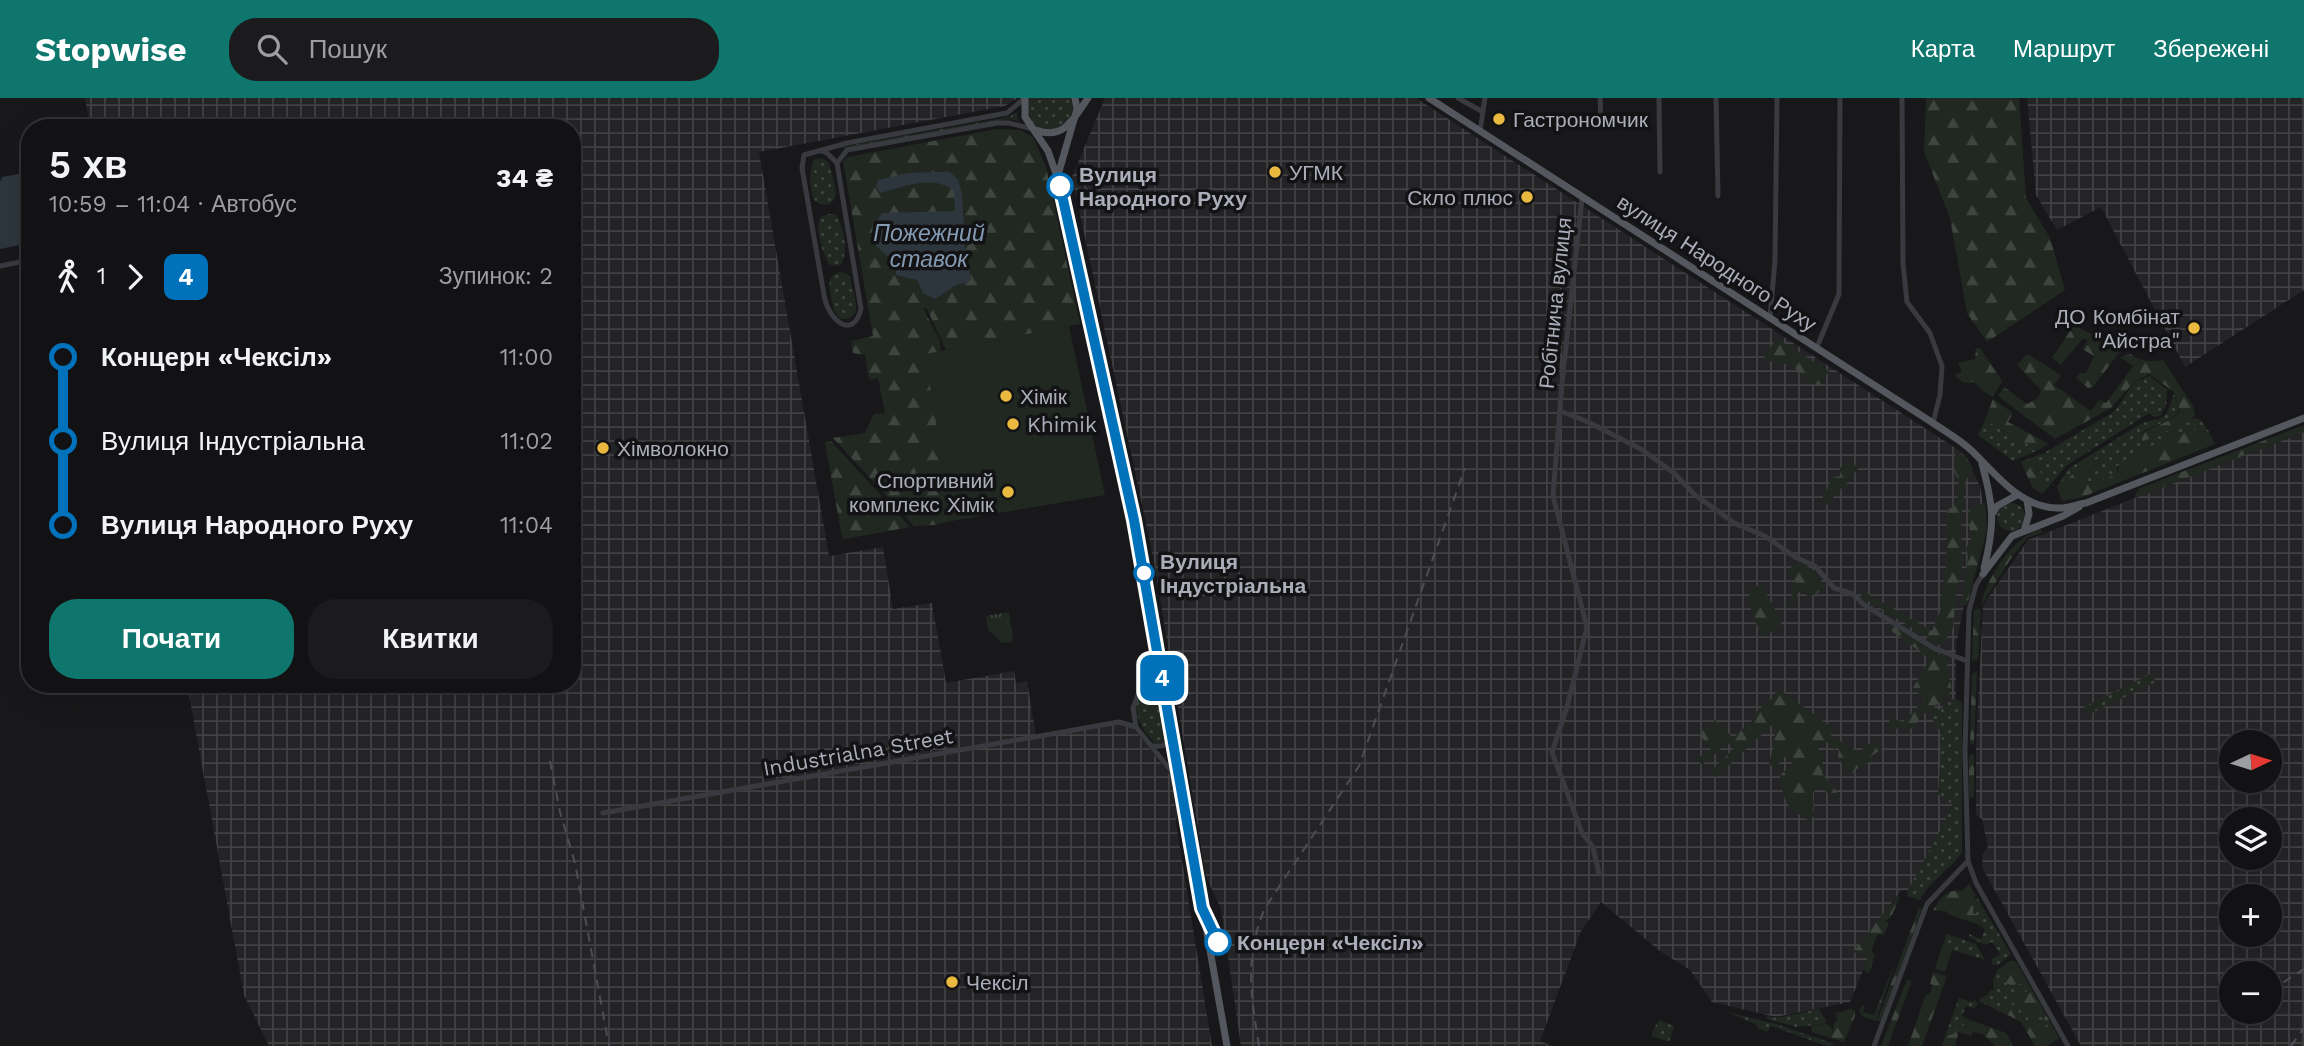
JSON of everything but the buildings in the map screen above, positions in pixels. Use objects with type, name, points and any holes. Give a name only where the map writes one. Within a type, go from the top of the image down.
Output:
[{"type":"main road","points":[[1025,98],[1025,117],[1048,151],[1058,175],[1126,481],[1227,1046]]},
{"type":"main road","points":[[1058,175],[1077,109],[1075,98]]},
{"type":"main road","points":[[1034,129],[1044,133],[1060,132],[1068,127],[1088,98]]},
{"type":"main road","name":"вулиця Народного Руху","points":[[1429,98],[1933,422],[1965,445],[2017,495]]},
{"type":"main road","points":[[1993,524],[2007,537],[2012,536],[2063,516],[2086,503],[2302,418]]},
{"type":"main road","points":[[1982,463],[1993,513],[1983,574]]},
{"type":"main road","points":[[1993,513],[1997,506],[2017,495],[2046,506],[2061,508],[2086,503]]},
{"type":"main road","points":[[2023,531],[2029,514],[2027,500]]},
{"type":"main road","points":[[1983,574],[2012,536]]},
{"type":"street","points":[[1025,98],[1007,113],[804,155],[802,168],[825,305],[832,318],[844,324],[850,323],[858,318],[861,308],[837,163],[840,156],[847,150],[998,123],[1034,129]]},
{"type":"street","points":[[1458,98],[1483,112]]},
{"type":"street","points":[[1480,131],[1485,98]]},
{"type":"street","points":[[1600,98],[1601,119]]},
{"type":"street","points":[[1658,98],[1660,173]]},
{"type":"street","points":[[1716,98],[1718,196]]},
{"type":"street","points":[[1770,318],[1775,260],[1777,98]]},
{"type":"street","points":[[1817,347],[1839,294],[1840,98]]},
{"type":"street","points":[[1902,98],[1903,264],[1907,302],[1930,333],[1942,366],[1941,387],[1933,422]]},
{"type":"street","points":[[818,150],[827,153],[837,163]]},
{"type":"street","name":"Робітнича вулиця","points":[[1583,198],[1553,496],[1587,627],[1567,707],[1552,752],[1582,833],[1593,847],[1599,874]]},
{"type":"street","points":[[0,266],[21,262]]},
{"type":"street","name":"Робітнича вулиця","points":[[1560,411],[1641,449],[1674,473],[1695,495],[1736,524],[1765,536],[1795,557],[1815,566],[1834,588],[1853,594],[1863,604],[1934,648],[1967,661]]},
{"type":"street","points":[[1983,574],[1976,586],[1969,611],[1965,751],[1969,861],[1976,883],[2068,1046]]},
{"type":"street","points":[[1119,722],[1133,708],[1157,646]]},
{"type":"street","points":[[1140,689],[1150,682],[1163,685]]},
{"type":"street","points":[[1133,708],[1136,727],[1180,783]]},
{"type":"street","name":"Industrialna Street","points":[[603,813],[1119,722],[1136,727]]},
{"type":"street","points":[[1152,746],[1163,746],[1173,741]]},
{"type":"street","points":[[1874,1046],[1927,904],[1969,861]]},
{"type":"shaded area","points":[[85,98],[1018,98],[1005,106],[759,152],[829,556],[883,547],[893,609],[932,603],[946,683],[1014,671],[1016,683],[1027,681],[1036,736],[1119,722],[1131,725],[1174,780],[1178,808],[1176,823],[1212,1046],[269,1046],[244,995],[189,693],[581,693],[581,119],[88,119]]},
{"type":"shaded area","points":[[1105,98],[1416,98],[1963,453],[1980,486],[1986,520],[1974,556],[1956,645],[1956,841],[1908,890],[1901,891],[1854,952],[1869,956],[1850,1002],[1776,1017],[1712,1002],[1690,970],[1661,952],[1601,902],[1581,931],[1540,1041],[1552,1046],[1241,1046],[1221,909],[1206,877],[1153,556],[1072,177]]},
{"type":"shaded area","points":[[2027,98],[2304,98],[2304,290],[2185,367],[2101,207],[2057,230],[2036,195]]},
{"type":"shaded area","points":[[2304,432],[2304,1046],[2081,1046],[1983,869],[1982,855],[1988,847],[1982,819],[1976,812],[1976,744],[1983,605],[2028,540]]},
{"type":"green space","points":[[1028,98],[1071,98],[1072,110],[1068,120],[1052,130],[1042,129],[1034,123],[1029,113]]},
{"type":"green space","points":[[1926,98],[2019,98],[2026,198],[2050,238],[2065,290],[1987,342],[1967,313],[1950,218],[1924,152]]},
{"type":"green space","points":[[1017,112],[1018,121],[1009,119],[836,148],[1009,117]]},
{"type":"green space","points":[[997,129],[1020,130],[1033,137],[1046,167],[1080,324],[946,350],[927,309],[923,308],[940,341],[952,521],[914,526],[833,438],[865,433],[874,414],[885,413],[878,378],[869,380],[865,355],[853,353],[851,341],[873,336],[843,161],[848,157]]},
{"type":"green space","points":[[822,158],[829,163],[835,185],[835,197],[832,202],[824,205],[816,202],[810,180],[815,159]]},
{"type":"green space","points":[[827,214],[835,214],[843,232],[845,248],[839,266],[830,265],[821,244],[819,221]]},
{"type":"green space","points":[[839,272],[850,277],[856,303],[855,313],[846,319],[836,314],[830,292],[830,279]]},
{"type":"green space","points":[[2074,325],[2097,337],[2108,349],[2125,342],[2127,347],[2121,350],[2093,387],[2088,388],[2076,378],[2080,373],[2086,373],[2094,356],[2082,349],[2088,340],[2083,338],[2061,365],[2052,358]]},
{"type":"green space","name":"Khimik","points":[[1069,326],[1105,495],[952,521],[925,354]]},
{"type":"green space","points":[[1776,338],[1829,371],[1819,386],[1788,365],[1763,360]]},
{"type":"green space","points":[[1976,348],[1980,348],[2002,381],[1993,397],[1974,382],[1964,383],[1954,375],[1962,372],[1958,363],[1975,359]]},
{"type":"green space","points":[[2027,354],[2061,375],[2054,385],[2091,411],[2099,400],[2106,403],[2133,366],[2120,357],[2131,354],[2146,361],[2163,360],[2193,406],[2195,415],[2189,422],[2143,441],[2140,434],[2172,419],[2180,412],[2174,392],[2149,374],[2134,382],[2111,408],[2055,439],[1998,396],[2004,387],[2027,404],[2038,398],[2041,390],[2017,365]]},
{"type":"green space","points":[[2150,376],[2167,390],[2166,406],[2160,416],[2155,417],[2149,413],[2066,466],[2049,486],[2035,464],[2022,465],[2020,462],[2044,453],[2115,411],[2134,382]]},
{"type":"green space","points":[[2174,394],[2179,411],[2172,418],[2140,433],[2143,440],[2194,418],[2201,420],[2211,435],[2191,429],[2136,453],[2136,460],[2117,466],[2117,475],[2093,482],[2087,481],[2088,471],[2100,463],[2098,459],[2079,467],[2066,481],[2061,481],[2068,469],[2142,423],[2162,418]]},
{"type":"green space","points":[[1993,399],[2013,413],[2008,422],[2049,444],[2038,450],[1985,420]]},
{"type":"green space","points":[[1985,420],[2038,450],[2013,461],[1978,435]]},
{"type":"green space","points":[[2304,425],[2304,432],[2135,498],[2140,488]]},
{"type":"green space","points":[[2191,429],[2211,435],[2215,444],[2080,498],[2062,501],[2057,487],[2079,467],[2098,459],[2100,463],[2088,471],[2087,481],[2093,482],[2117,475],[2119,465],[2136,460],[2136,453]]},
{"type":"green space","points":[[831,441],[910,527],[845,539],[842,537],[825,443]]},
{"type":"green space","points":[[1955,454],[1965,455],[1973,468],[1965,482],[1961,523],[1962,566],[1956,592],[1953,628],[1941,646],[1861,596],[1862,592],[1868,594],[1932,631],[1942,606],[1940,602],[1946,568],[1947,510],[1957,505],[1959,480],[1954,472]]},
{"type":"green space","points":[[1850,461],[1859,468],[1848,480],[1846,487],[1840,489],[1827,505],[1822,499],[1832,478],[1840,476],[1840,468]]},
{"type":"green space","points":[[2035,464],[2049,486],[2042,494],[2033,488],[2022,465]]},
{"type":"green space","points":[[1985,502],[1987,530],[1967,605],[1961,605],[1968,557],[1966,548],[1971,540],[1968,512]]},
{"type":"green space","points":[[2011,503],[2021,507],[2025,517],[2021,527],[2011,531],[2001,527],[1997,517],[2001,507]]},
{"type":"green space","points":[[2040,529],[2043,532],[2027,538],[2012,557],[1981,606],[1994,572],[2010,550],[2030,534]]},
{"type":"green space","points":[[1798,560],[1814,571],[1825,586],[1808,597],[1802,590],[1797,594],[1797,600],[1788,607],[1785,604],[1792,598],[1796,583],[1788,571]]},
{"type":"green space","points":[[1762,585],[1781,621],[1781,625],[1765,636],[1754,620],[1750,606],[1751,587]]},
{"type":"green space","points":[[1981,608],[1978,659],[1972,661],[1974,610]]},
{"type":"green space","points":[[1009,612],[1013,642],[1002,643],[988,629],[986,616]]},
{"type":"green space","points":[[1892,625],[1946,658],[1952,691],[1927,714],[1919,711],[1917,723],[1909,730],[1902,726],[1895,730],[1887,726],[1891,718],[1903,722],[1925,699],[1913,688],[1930,659],[1889,629]]},
{"type":"green space","points":[[1977,671],[1974,744],[1970,745],[1972,674]]},
{"type":"green space","points":[[2152,673],[2156,682],[2088,715],[2084,707]]},
{"type":"green space","points":[[1150,684],[1158,687],[1168,739],[1163,743],[1155,743],[1149,737],[1137,713],[1138,697]]},
{"type":"green space","points":[[1779,689],[1834,729],[1831,736],[1859,752],[1874,740],[1882,749],[1870,757],[1872,761],[1850,775],[1838,758],[1839,749],[1834,749],[1825,741],[1819,743],[1818,749],[1823,754],[1822,773],[1838,794],[1833,798],[1819,785],[1813,793],[1814,816],[1810,821],[1787,804],[1783,793],[1780,776],[1793,762],[1786,756],[1774,769],[1769,763],[1774,746],[1775,728],[1772,725],[1716,777],[1710,772],[1733,749],[1728,743],[1702,765],[1697,759],[1711,749],[1699,734],[1716,720],[1733,738],[1755,718],[1754,715]]},
{"type":"green space","points":[[1953,699],[1961,701],[1962,704],[1962,852],[1920,900],[1907,896],[1908,890],[1952,804],[1938,794],[1942,736],[1934,725],[1942,733],[1934,723],[1932,715]]},
{"type":"green space","points":[[1974,753],[1974,797],[1969,798],[1969,756]]},
{"type":"green space","points":[[1969,884],[1978,904],[1974,905],[1973,914],[1979,914],[1980,920],[1977,924],[1945,911],[1933,910],[1945,895],[1952,891],[1962,891]]},
{"type":"green space","points":[[1976,896],[2011,954],[1998,965],[1992,965],[1992,959],[2000,954],[1992,942],[1985,945],[1969,937],[1969,934],[1981,939],[1985,929],[1977,924],[1980,920],[1973,914],[1974,905],[1978,904]]},
{"type":"green space","points":[[1897,897],[1900,897],[1891,917],[1885,922],[1889,923],[1884,935],[1877,935],[1871,952],[1875,954],[1869,974],[1863,970],[1868,956],[1853,952]]},
{"type":"green space","points":[[1919,908],[1922,909],[1881,1021],[1877,1021]]},
{"type":"green space","points":[[1947,934],[1976,944],[1985,960],[1942,947]]},
{"type":"green space","points":[[1949,946],[1952,950],[1945,972],[1935,969],[1942,947]]},
{"type":"green space","points":[[1896,960],[1876,1021],[1862,1016],[1859,1010],[1863,1005],[1863,1012],[1874,1015]]},
{"type":"green space","points":[[2010,961],[2016,962],[2059,1038],[2047,1046],[2035,1046],[2021,1022],[1979,1001],[1990,990],[1994,990],[1996,973]]},
{"type":"green space","points":[[2010,961],[2016,962],[2059,1038],[2055,1040],[2038,1007],[2035,1015],[2019,1006],[2014,995],[2022,992],[2026,997],[2027,992],[2022,984],[2011,985],[2001,981],[1997,970]]},
{"type":"green space","points":[[1933,972],[1947,976],[1922,1046],[1908,1046],[1926,994],[1929,995],[1933,985],[1930,984]]},
{"type":"green space","points":[[1907,980],[1911,980],[1911,983],[1888,1046],[1881,1046]]},
{"type":"green space","points":[[1959,998],[1972,1002],[1975,1000],[1978,1004],[1974,1008],[1966,1006],[1962,1016],[1970,1020],[1954,1034],[1945,1036]]},
{"type":"green space","points":[[2002,1002],[2012,1004],[2018,1012],[2027,1016],[2024,1022],[1996,1010],[2001,1009]]},
{"type":"green space","points":[[1819,1009],[1827,1022],[1824,1024],[1797,1027],[1767,1019],[1767,1016],[1777,1018]]},
{"type":"green space","points":[[1851,1009],[1855,1011],[1855,1016],[1844,1042],[1812,1032],[1811,1026],[1827,1024],[1833,1033],[1836,1013]]},
{"type":"green space","points":[[1727,1012],[1776,1024],[1835,1044],[1827,1046],[1771,1026],[1767,1032]]},
{"type":"green space","points":[[1659,1020],[1674,1026],[1669,1042],[1652,1036]]},
{"type":"green space","points":[[1970,1020],[2006,1033],[2013,1046],[1995,1046],[1984,1035],[1973,1031],[1971,1036],[1959,1032],[1955,1045],[1957,1046],[1942,1046],[1945,1036],[1954,1034],[1956,1027],[1965,1025]]},
{"type":"green space","points":[[2033,1022],[2052,1042],[2047,1046],[2035,1046],[2026,1030]]},
{"type":"water","name":"Пожежний ставок","points":[[950,172],[958,180],[962,193],[965,248],[971,279],[935,299],[923,293],[917,280],[896,275],[895,263],[873,243],[874,225],[882,213],[955,211],[954,191],[937,183],[918,183],[880,193],[876,186],[878,180],[908,173]]},
{"type":"water","points":[[21,174],[21,245],[0,249],[0,182],[2,177]]},
{"type":"railway","points":[[1259,1046],[1251,977],[1258,926],[1265,908],[1359,766],[1465,468]]},
{"type":"railway","points":[[550,761],[560,812],[575,863],[609,1046]]},
{"type":"railway","points":[[2282,983],[2304,969]]},
{"type":"railway","points":[[2291,1046],[2304,1028]]},
{"type":"bus line","name":"4","points":[[1060,186],[1134,520],[1202,908],[1211,922],[1218,942]]},
{"type":"place","name":"Гастрономчик","points":[[1499,119]]},
{"type":"place","name":"УГМК","points":[[1275,172]]},
{"type":"place","name":"Вулиця Народного Руху","points":[[1060,186]]},
{"type":"place","name":"Скло плюс","points":[[1527,197]]},
{"type":"place","name":"ДО Комбінат \"Айстра\"","points":[[2194,328]]},
{"type":"place","name":"Хімік","points":[[1006,396]]},
{"type":"place","name":"Khimik","points":[[1013,424]]},
{"type":"place","name":"Хімволокно","points":[[603,448]]},
{"type":"place","name":"Спортивний комплекс Хімік","points":[[1008,492]]},
{"type":"place","name":"Вулиця Індустріальна","points":[[1144,573]]},
{"type":"place","name":"Концерн «Чексіл»","points":[[1218,942]]},
{"type":"place","name":"Чексіл","points":[[952,982]]}]
